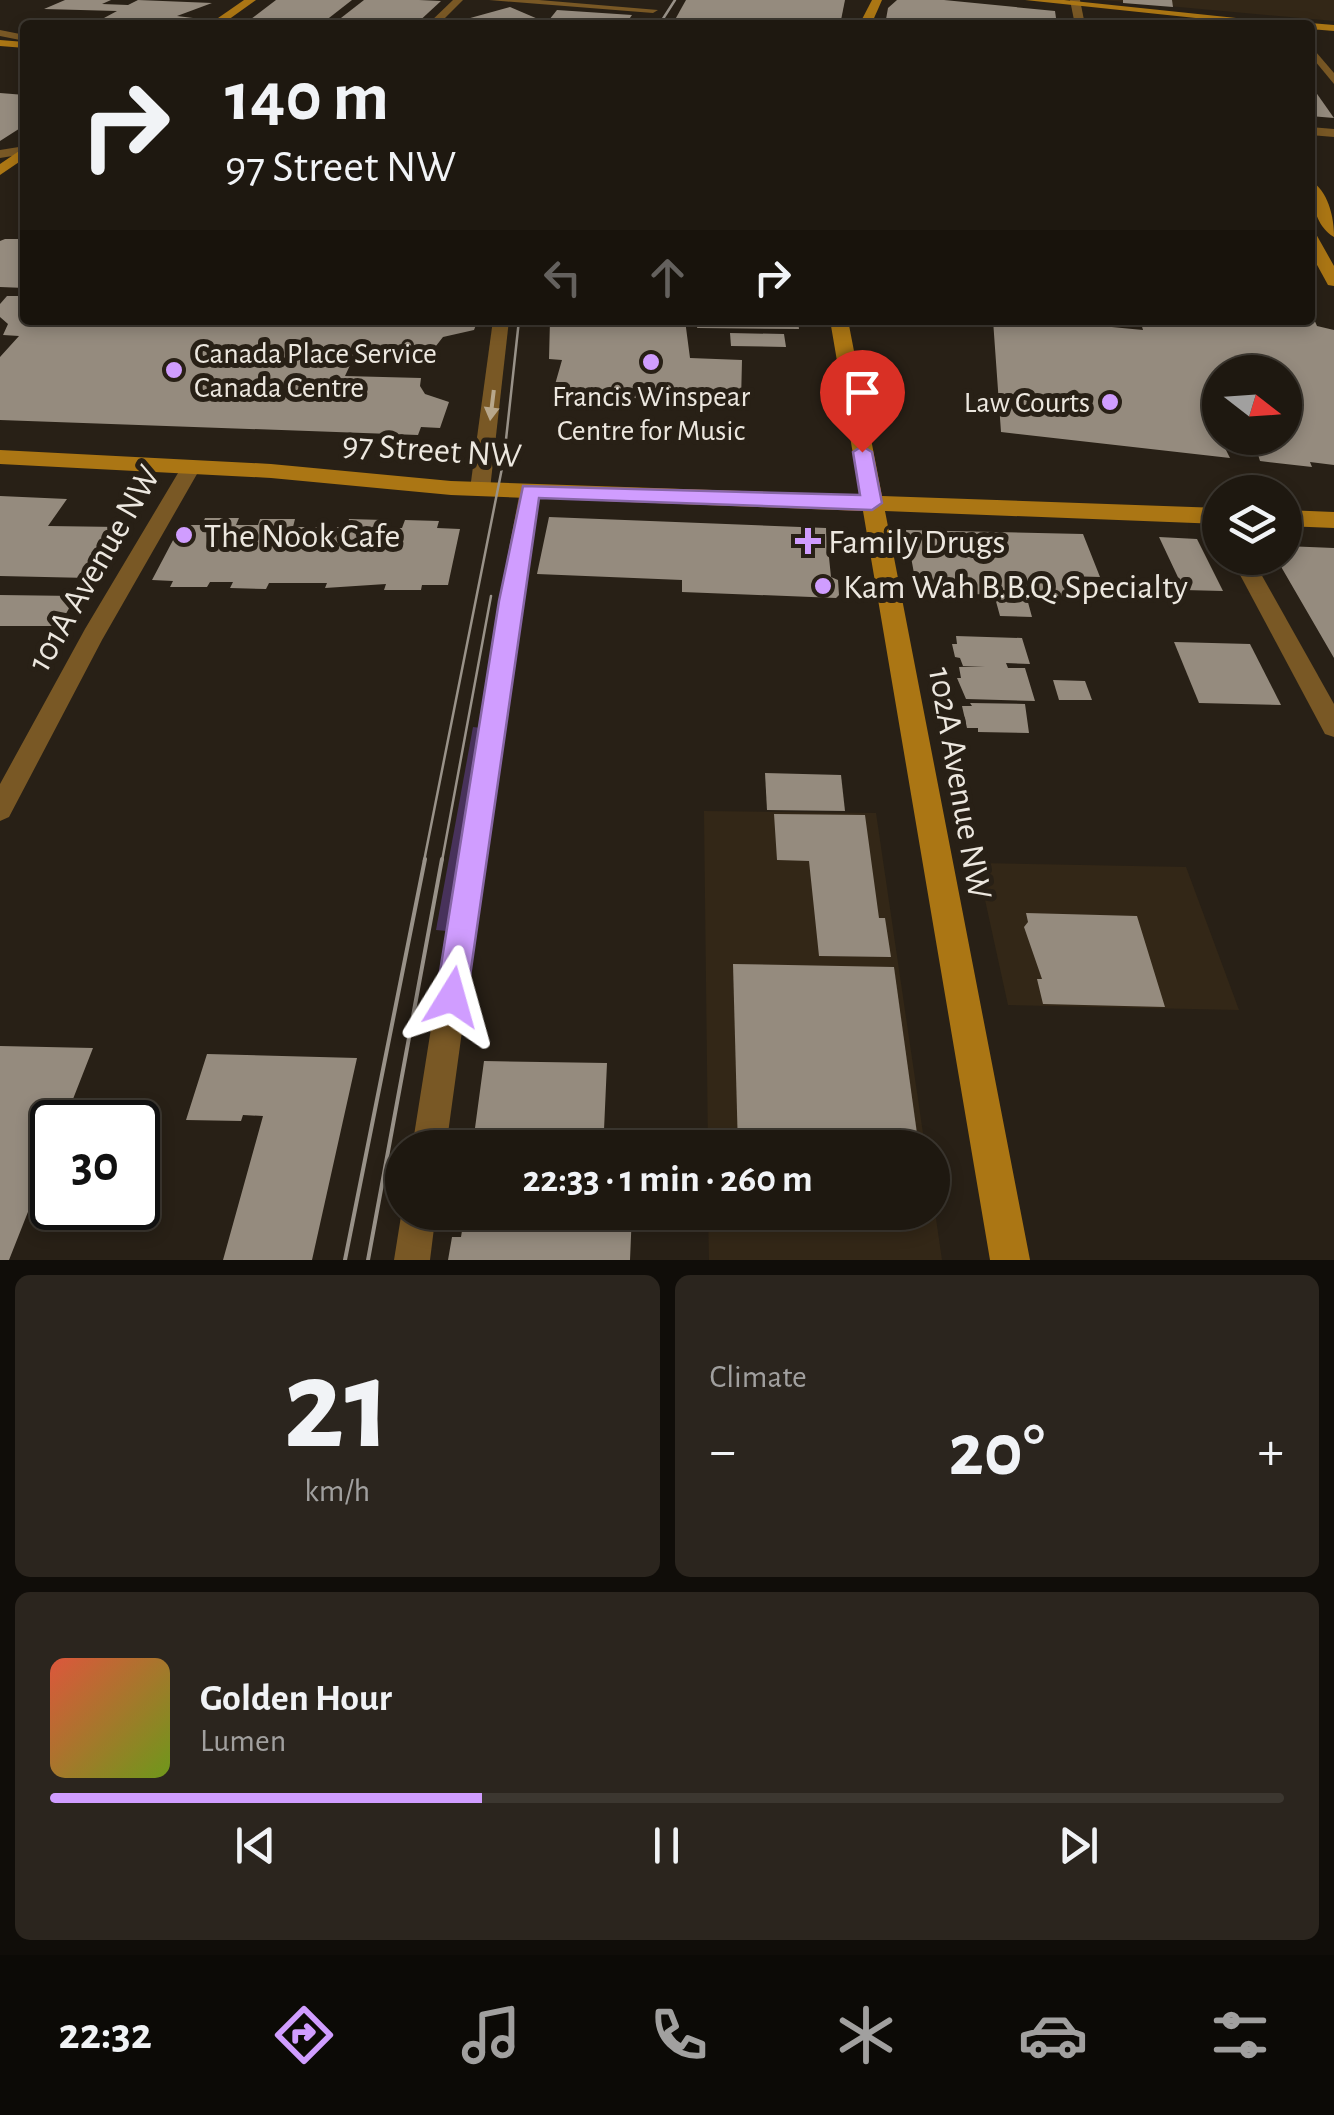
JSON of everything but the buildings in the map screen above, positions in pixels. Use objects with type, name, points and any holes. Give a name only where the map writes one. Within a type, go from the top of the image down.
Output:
[{"type":"main road","points":[[222,20],[252,0]]},
{"type":"main road","points":[[1030,0],[1075,2],[1205,20]]},
{"type":"main road","points":[[1209,4],[1212,20]]},
{"type":"main road","points":[[0,171],[20,155]]},
{"type":"main road","points":[[1315,194],[1334,232]]},
{"type":"main road","points":[[1321,248],[1334,281]]},
{"type":"main road","name":"102A Avenue NW","points":[[841,325],[1010,1260]]},
{"type":"main road","name":"97 Street NW","points":[[0,456],[530,491],[1202,515]]},
{"type":"main road","points":[[1302,519],[1334,520]]},
{"type":"street","points":[[437,20],[458,0]]},
{"type":"street","points":[[494,0],[656,5]]},
{"type":"street","points":[[1315,55],[1334,80]]},
{"type":"street","points":[[480,488],[500,325]]},
{"type":"street","name":"101A Avenue NW","points":[[0,809],[93,635],[191,467]]},
{"type":"street","points":[[432,1130],[510,601],[530,491]]},
{"type":"street","points":[[1251,575],[1334,728]]},
{"type":"street","points":[[412,1260],[417,1230]]},
{"type":"shaded area","points":[[1102,0],[1334,0],[1334,21]]},
{"type":"shaded area","points":[[473,727],[481,728],[447,931],[436,930]]},
{"type":"shaded area","points":[[704,811],[876,813],[923,1130],[708,1130]]},
{"type":"shaded area","points":[[977,863],[1186,867],[1239,1010],[1008,1005]]},
{"type":"shaded area","points":[[708,1230],[938,1230],[942,1260],[709,1260]]},
{"type":"tram line","points":[[662,20],[675,0]]},
{"type":"tram line","points":[[424,861],[504,458],[518,325]]},
{"type":"tram line","points":[[442,861],[491,596]]},
{"type":"tram line","points":[[345,1260],[425,859]]},
{"type":"tram line","points":[[368,1260],[442,859]]},
{"type":"place","name":"Francis Winspear Centre for Music","points":[[651,362]]},
{"type":"place","name":"Canada Place Service Canada Centre","points":[[174,370]]},
{"type":"place","name":"Law Courts","points":[[1110,402]]},
{"type":"place","name":"The Nook Cafe","points":[[184,535]]},
{"type":"place","name":"Family Drugs","points":[[808,541]]},
{"type":"place","name":"Kam Wah B.B.Q. Specialty","points":[[823,586]]},
{"type":"route","points":[[452,997],[510,601],[530,491],[872,503],[862,452]]}]
